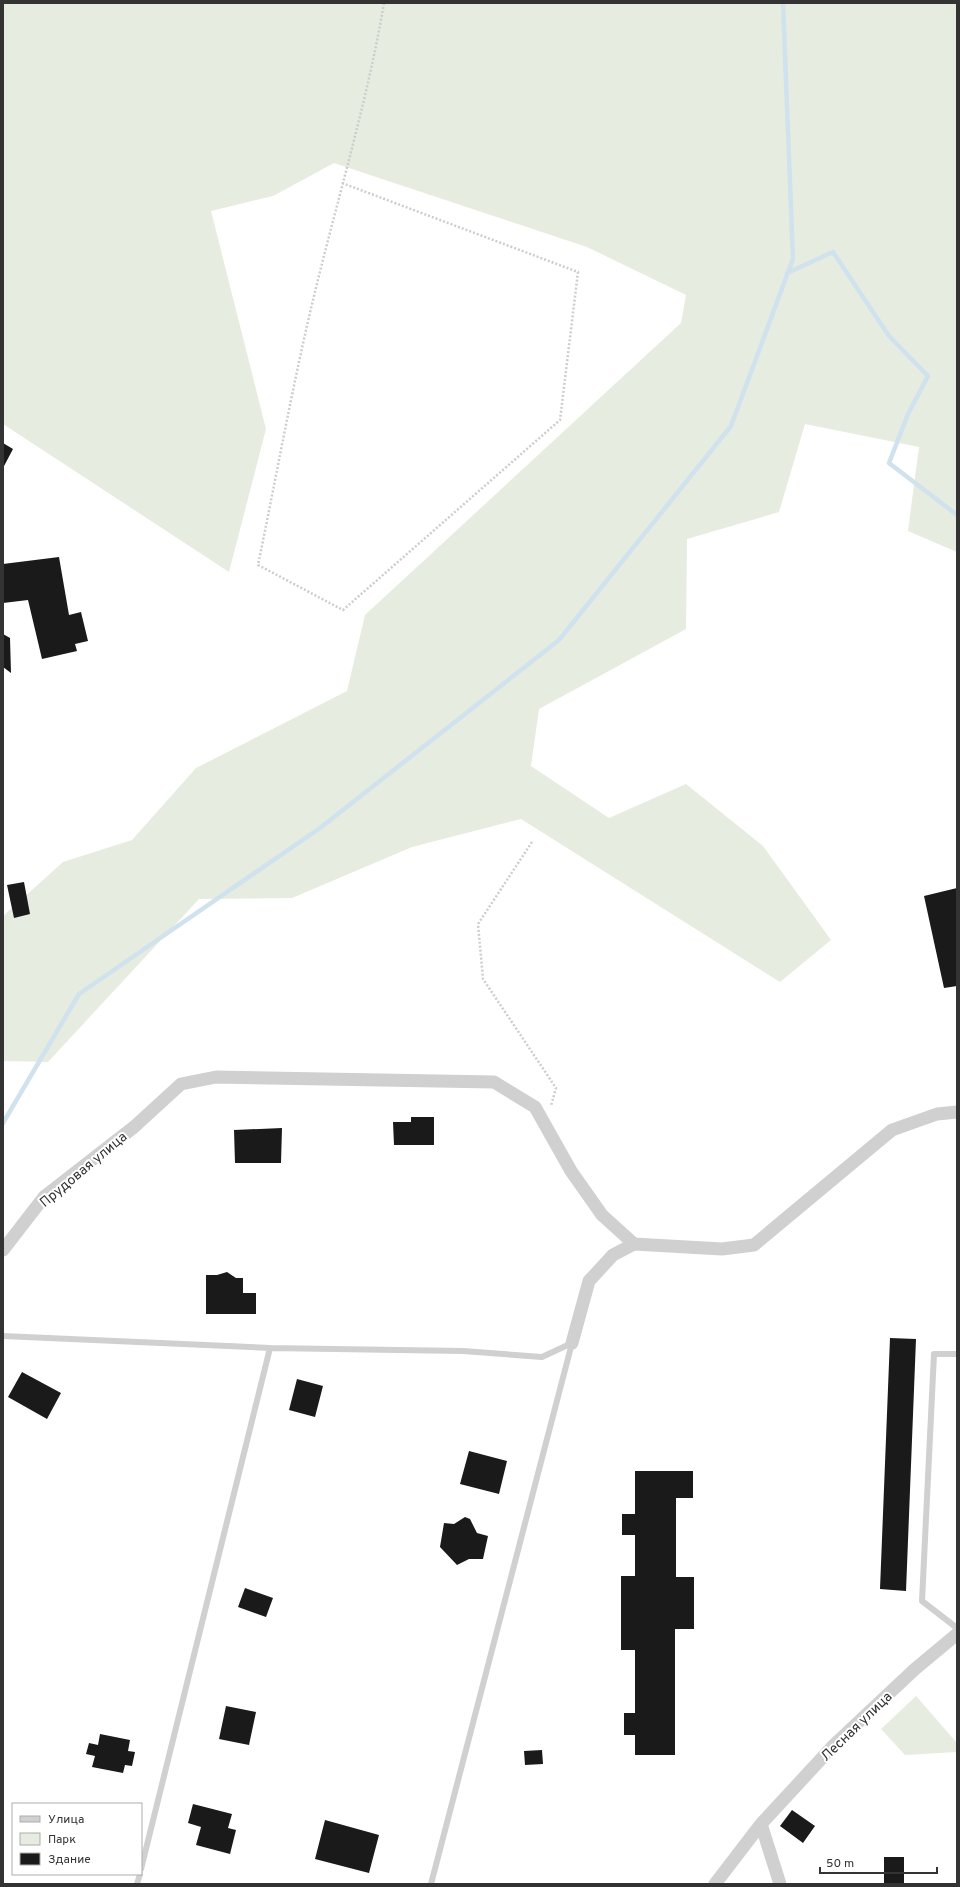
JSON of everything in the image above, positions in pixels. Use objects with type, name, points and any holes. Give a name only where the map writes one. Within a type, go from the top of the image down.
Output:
[{"type":"street","name":"Прудовая улица","points":[[3,1250],[44,1197],[134,1127],[180,1084],[216,1077],[494,1082],[535,1107],[571,1171],[602,1215],[634,1244]]},
{"type":"street","points":[[572,1343],[589,1281],[613,1255],[634,1244],[722,1249],[754,1245],[892,1130],[937,1114],[957,1112]]},
{"type":"street","name":"Лесная улица","points":[[715,1884],[761,1824],[834,1745],[915,1670],[957,1634]]},
{"type":"street","points":[[761,1824],[780,1884]]},
{"type":"lane","points":[[3,1336],[270,1348],[463,1351],[542,1357],[572,1343]]},
{"type":"lane","points":[[431,1884],[572,1343]]},
{"type":"lane","points":[[142,1865],[270,1348]]},
{"type":"lane","points":[[957,1354],[934,1354],[922,1601],[957,1628]]},
{"type":"path","points":[[342,183],[578,272],[560,420],[343,610],[258,566],[309,318],[342,183],[379,37],[384,3]]},
{"type":"path","points":[[532,842],[478,924],[484,979],[556,1088],[546,1126]]},
{"type":"green space","points":[[3,3],[957,3],[957,552],[908,531],[919,447],[805,424],[779,512],[687,539],[686,629],[539,709],[531,766],[609,818],[686,784],[763,846],[831,940],[780,982],[521,819],[412,847],[292,898],[199,899],[48,1062],[3,1061],[3,916],[63,862],[132,840],[196,768],[347,691],[365,615],[681,323],[686,295],[587,247],[334,163],[273,196],[211,211],[266,429],[229,572],[3,424]]},
{"type":"green space","points":[[916,1696],[957,1743],[957,1752],[905,1755],[881,1729]]},
{"type":"building","points":[[3,443],[13,449],[3,468]]},
{"type":"building","points":[[59,557],[69,615],[81,612],[88,641],[75,644],[77,651],[42,659],[28,600],[3,603],[3,564]]},
{"type":"building","points":[[3,634],[10,638],[11,673],[3,667]]},
{"type":"building","points":[[24,882],[30,914],[14,918],[7,885]]},
{"type":"building","points":[[957,888],[957,986],[944,988],[924,896]]},
{"type":"building","points":[[411,1117],[434,1117],[434,1145],[394,1145],[393,1122],[411,1122]]},
{"type":"building","points":[[282,1128],[281,1163],[235,1163],[234,1130]]},
{"type":"building","points":[[227,1272],[236,1278],[243,1278],[243,1293],[256,1293],[256,1314],[206,1314],[206,1275],[217,1275]]},
{"type":"building","points":[[890,1338],[916,1339],[906,1591],[880,1589]]},
{"type":"building","points":[[22,1372],[61,1393],[47,1419],[8,1397]]},
{"type":"building","points":[[297,1379],[323,1386],[315,1417],[289,1410]]},
{"type":"building","points":[[469,1451],[507,1461],[499,1494],[460,1484]]},
{"type":"building","points":[[635,1471],[693,1471],[693,1498],[676,1498],[676,1577],[694,1577],[694,1629],[675,1629],[675,1755],[635,1755],[635,1735],[624,1735],[624,1713],[635,1713],[635,1650],[621,1650],[621,1576],[635,1576],[635,1535],[622,1535],[622,1514],[635,1514]]},
{"type":"building","points":[[465,1517],[470,1519],[477,1533],[488,1536],[483,1559],[469,1559],[457,1565],[440,1547],[444,1523],[454,1524]]},
{"type":"building","points":[[245,1588],[273,1598],[266,1617],[238,1607]]},
{"type":"building","points":[[226,1706],[256,1712],[249,1745],[219,1739]]},
{"type":"building","points":[[100,1734],[130,1740],[128,1751],[135,1752],[132,1766],[125,1765],[123,1773],[92,1767],[95,1756],[86,1754],[89,1743],[98,1745]]},
{"type":"building","points":[[542,1750],[543,1764],[525,1765],[524,1751]]},
{"type":"building","points":[[193,1804],[232,1814],[228,1828],[236,1830],[230,1854],[196,1845],[201,1827],[188,1823]]},
{"type":"building","points":[[792,1810],[815,1826],[803,1843],[780,1826]]},
{"type":"building","points":[[325,1820],[379,1835],[369,1873],[315,1859]]},
{"type":"building","points":[[884,1857],[904,1857],[904,1884],[884,1884]]},
{"type":"waterway","points":[[3,1123],[79,994],[320,828],[559,640],[731,426],[793,259],[783,3]]},
{"type":"waterway","points":[[787,273],[833,252],[889,336],[928,376],[908,414],[889,463],[957,515]]}]
